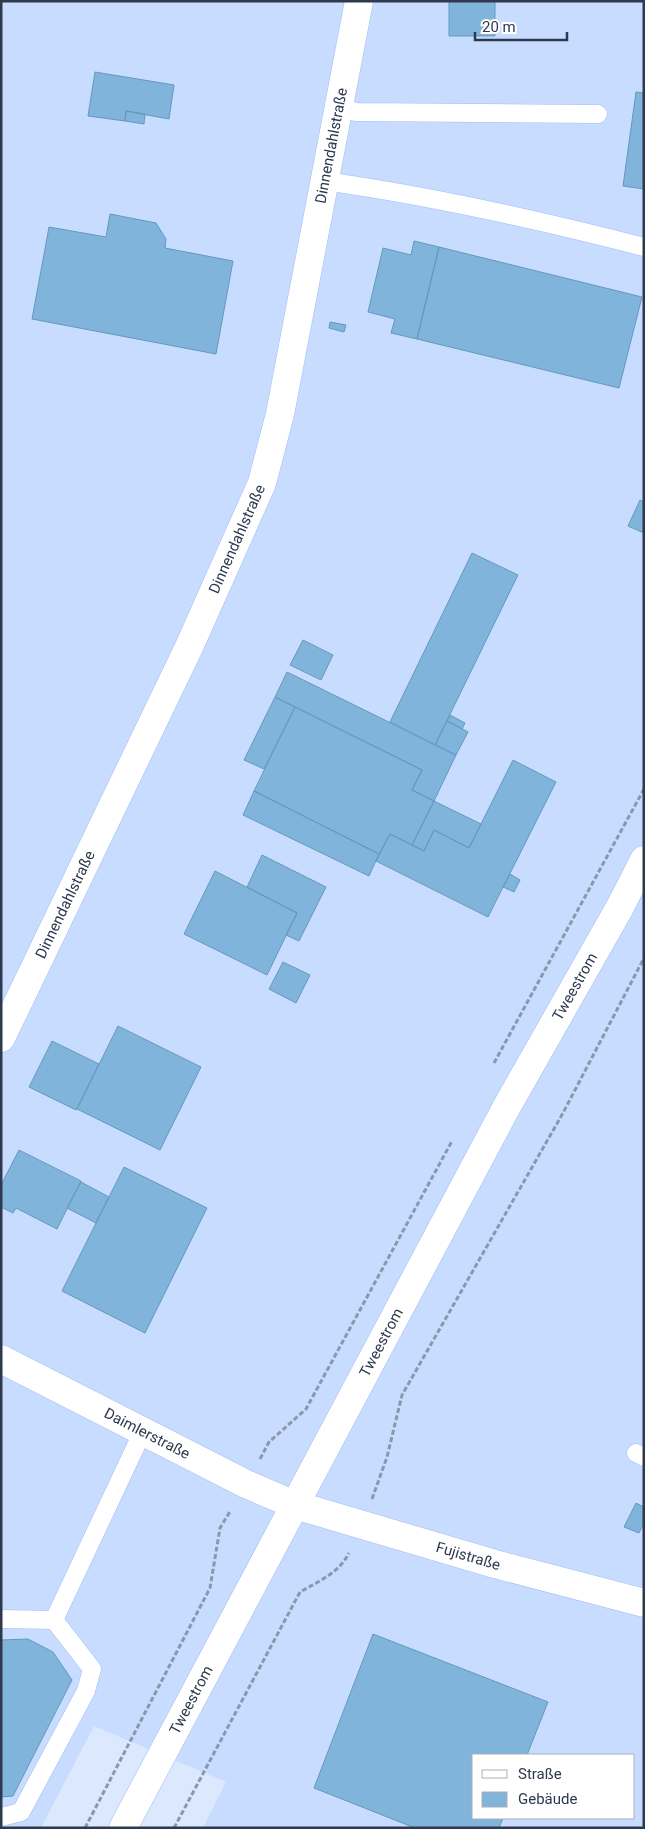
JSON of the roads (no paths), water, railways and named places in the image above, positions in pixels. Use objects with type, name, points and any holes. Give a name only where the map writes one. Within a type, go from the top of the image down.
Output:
[{"type":"street","name":"Dinnendahlstraße","points":[[1,1038],[189,647],[262,483],[280,414],[359,1]]},
{"type":"street","name":"Tweestrom","points":[[123,1828],[506,1108],[620,907],[644,860]]},
{"type":"street","name":"Daimlerstraße","points":[[1,1359],[246,1484],[295,1505]]},
{"type":"street","name":"Fujistraße","points":[[295,1505],[495,1564],[644,1603]]},
{"type":"lane","points":[[338,109],[357,112],[598,114]]},
{"type":"lane","points":[[324,181],[355,185],[534,219],[644,247]]},
{"type":"lane","points":[[54,1620],[143,1431]]},
{"type":"lane","points":[[1,1619],[54,1620]]},
{"type":"lane","points":[[1,1817],[21,1812],[86,1691],[92,1669],[54,1620]]}]
